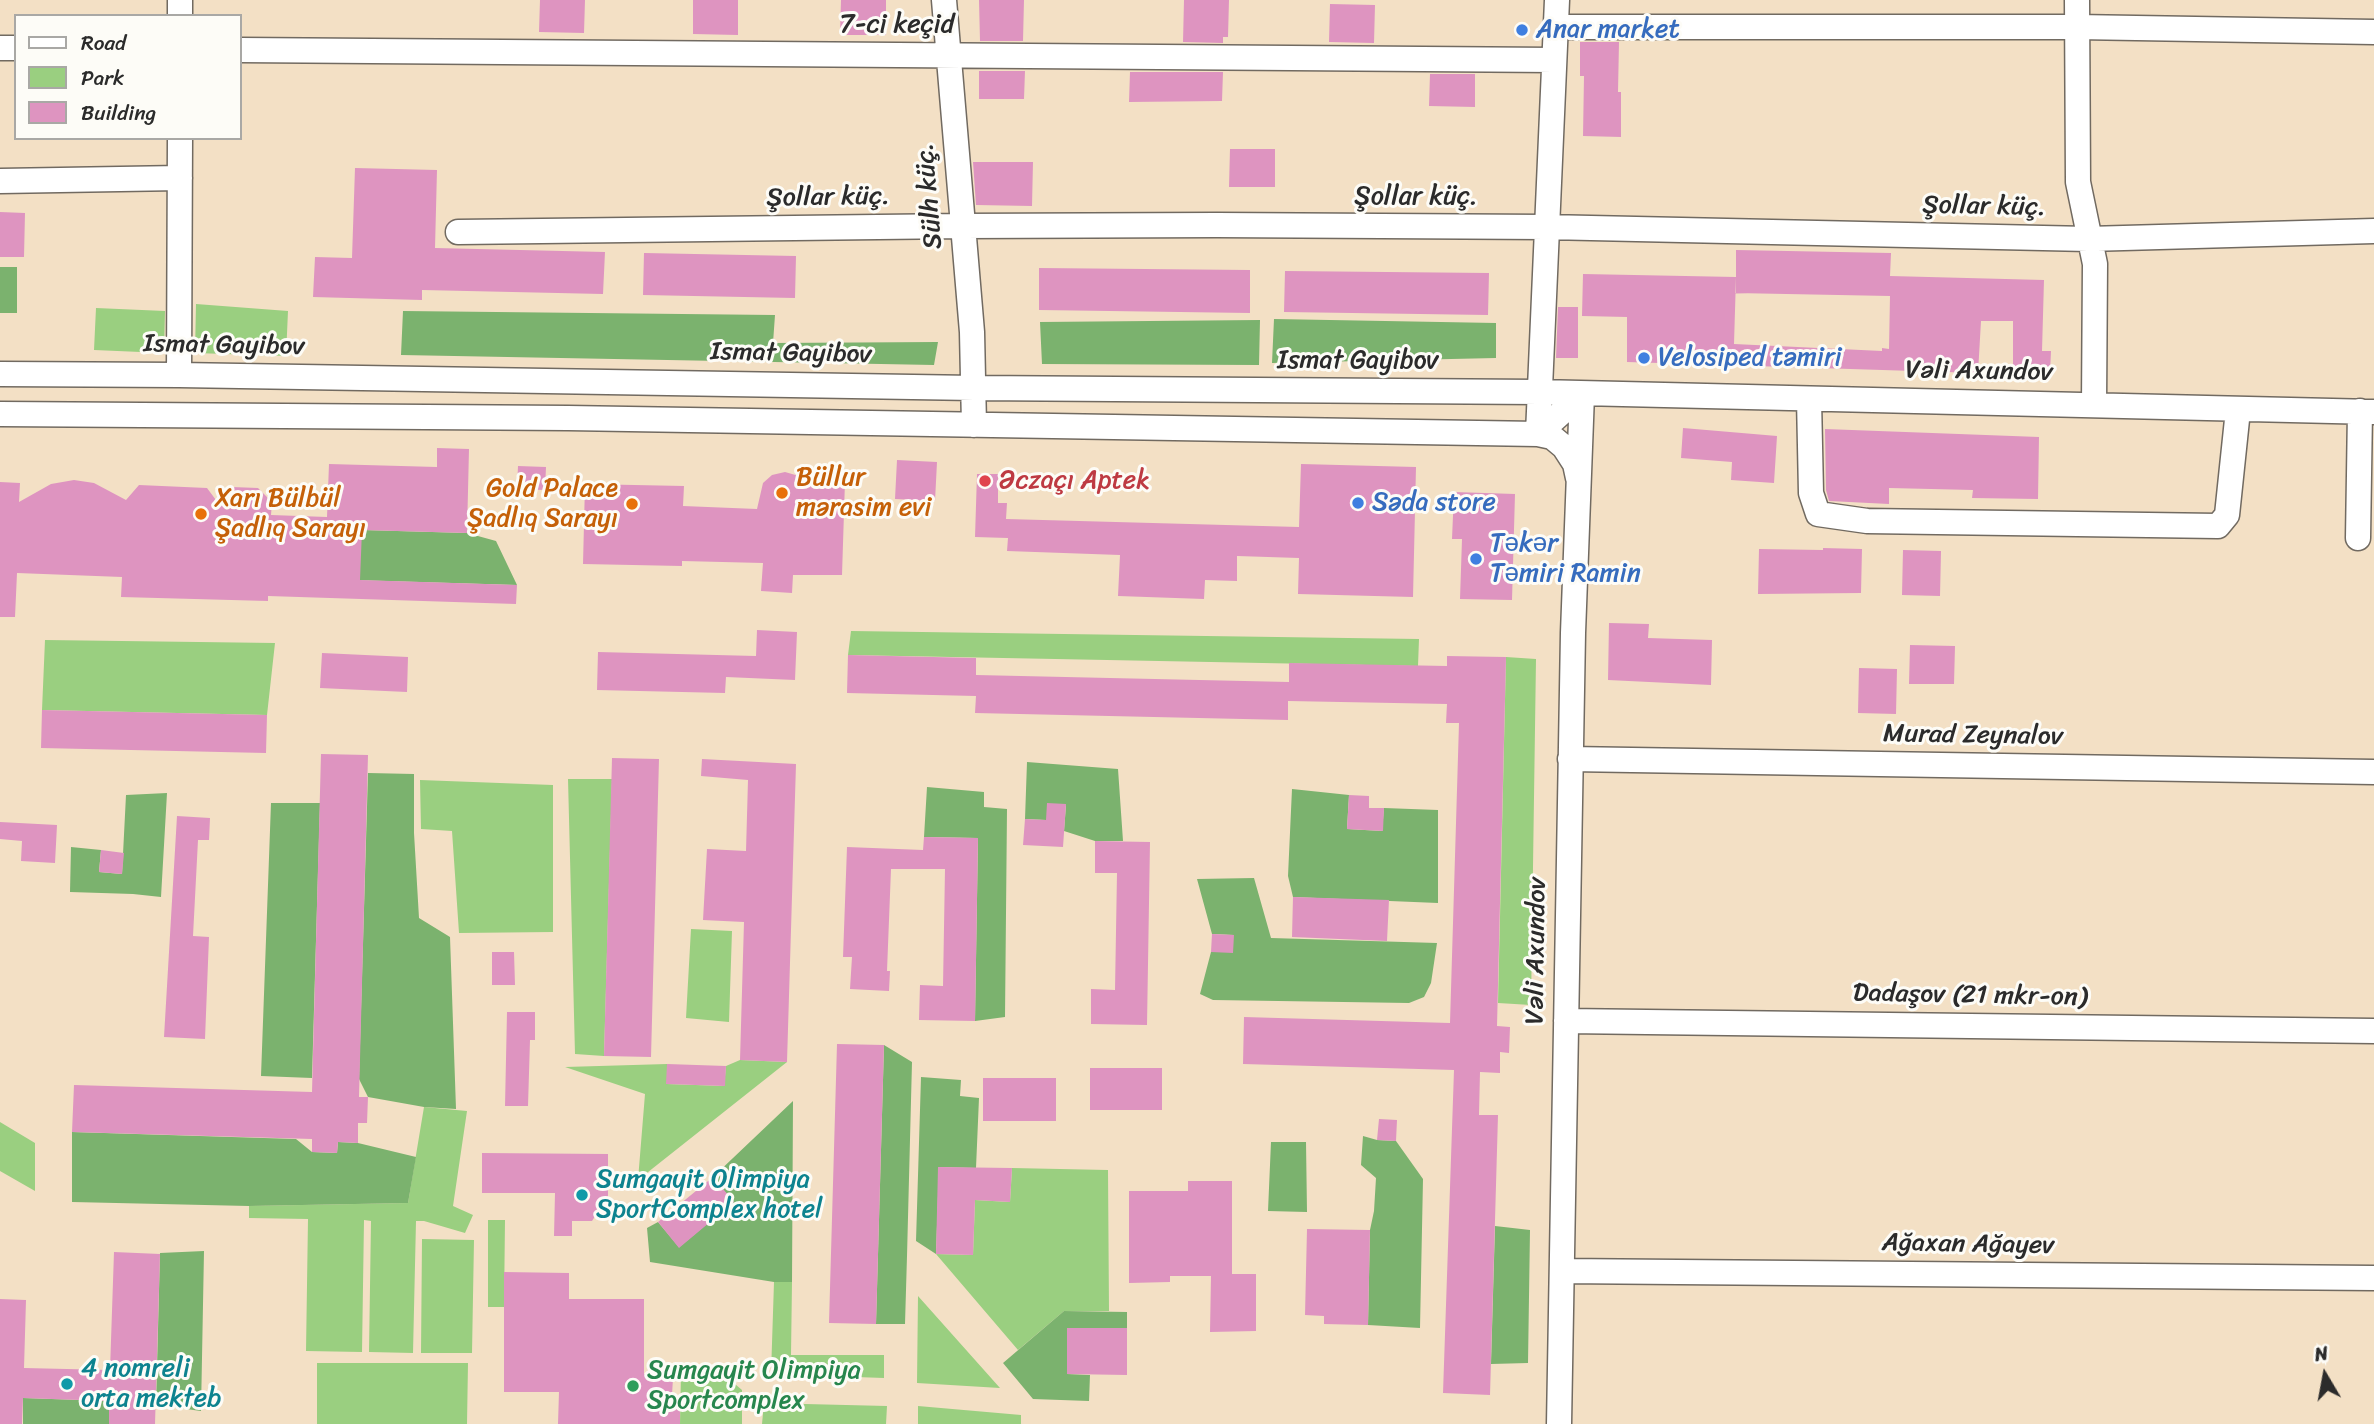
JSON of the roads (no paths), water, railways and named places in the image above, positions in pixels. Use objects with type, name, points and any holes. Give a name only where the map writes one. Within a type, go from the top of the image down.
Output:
[{"type":"street","name":"Sülh küç.","points":[[944,0],[972,332],[974,425]]},
{"type":"street","points":[[1538,434],[1557,0]]},
{"type":"street","points":[[2077,0],[2078,182],[2095,264],[2095,404]]},
{"type":"street","points":[[1556,27],[2077,27],[2374,32]]},
{"type":"street","name":"7-ci keçid","points":[[242,50],[1554,60]]},
{"type":"street","points":[[179,375],[180,140]]},
{"type":"street","points":[[0,181],[180,178]]},
{"type":"street","name":"Şollar küç.","points":[[458,232],[962,226],[1546,227],[2088,239],[2374,232]]},
{"type":"street","name":"Ismat Gayibov","points":[[0,374],[1582,394]]},
{"type":"street","points":[[301,377],[301,416]]},
{"type":"street","points":[[568,418],[569,381]]},
{"type":"street","points":[[1538,434],[1582,394]]},
{"type":"street","name":"Vəli Axundov","points":[[1559,1424],[1570,759],[1582,394],[2367,411]]},
{"type":"street","points":[[1809,399],[1811,493],[1818,514],[1867,521],[2218,526],[2227,515],[2238,410]]},
{"type":"street","points":[[2358,538],[2367,411]]},
{"type":"street","points":[[0,414],[568,418],[1538,434],[1552,437],[1564,447],[1574,464],[1578,478]]},
{"type":"street","name":"Murad Zeynalov","points":[[1570,759],[2374,772]]},
{"type":"street","name":"Dadaşov (21 mkr-on)","points":[[1566,1021],[2374,1031]]},
{"type":"street","name":"Ağaxan Ağayev","points":[[1562,1271],[2374,1278]]},
{"type":"place","name":"Anar market","points":[[1522,30]]},
{"type":"place","name":"Velosiped təmiri","points":[[1644,358]]},
{"type":"place","name":"Əczaçı Aptek","points":[[985,481]]},
{"type":"place","name":"Büllur mərasim evi","points":[[782,493]]},
{"type":"place","name":"Səda store","points":[[1358,503]]},
{"type":"place","name":"Gold Palace Şadlıq Sarayı","points":[[632,504]]},
{"type":"place","name":"Xarı Bülbül Şadlıq Sarayı","points":[[201,514]]},
{"type":"place","name":"Tәkәr Tәmiri Ramin","points":[[1476,559]]},
{"type":"place","name":"Sumgayit Olimpiya SportComplex hotel","points":[[582,1195]]},
{"type":"place","name":"4 nomreli orta mekteb","points":[[67,1384]]},
{"type":"place","name":"Sumgayit Olimpiya Sportcomplex","points":[[633,1386]]}]
